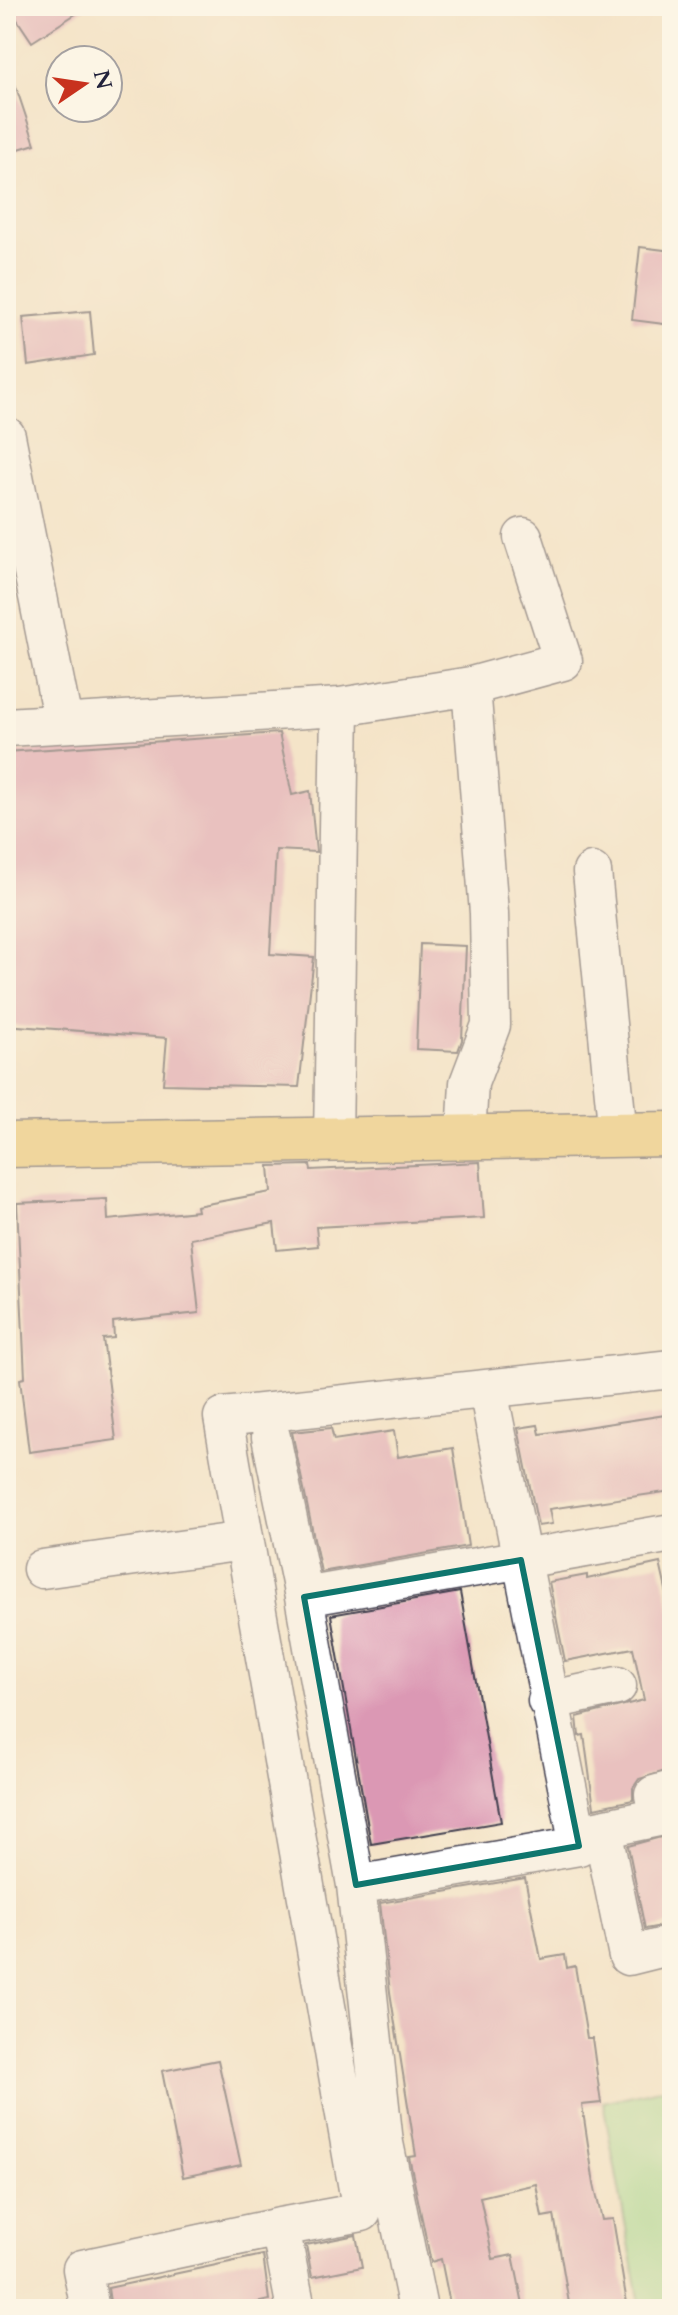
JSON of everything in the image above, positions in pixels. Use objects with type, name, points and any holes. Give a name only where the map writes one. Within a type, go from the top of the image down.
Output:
[{"type":"main road","points":[[6,1145],[672,1134]]},
{"type":"street","points":[[6,436],[63,722]]},
{"type":"street","points":[[6,727],[340,707],[471,686],[563,661],[523,537]]},
{"type":"street","points":[[466,1137],[469,1083],[491,1025],[489,913],[471,686]]},
{"type":"street","points":[[333,1139],[340,707]]},
{"type":"street","points":[[592,872],[618,1135]]},
{"type":"street","points":[[90,2309],[82,2269],[362,2212],[223,1417],[672,1369]]},
{"type":"street","points":[[488,1390],[547,1701],[628,1956],[672,1945]]},
{"type":"street","points":[[271,1437],[304,1597],[356,1885],[384,2143],[418,2309]]},
{"type":"street","points":[[304,1597],[672,1533]]},
{"type":"street","points":[[42,1569],[244,1541]]},
{"type":"street","points":[[547,1701],[617,1686]]},
{"type":"street","points":[[356,1885],[579,1846],[590,1831],[659,1817],[654,1795],[672,1790]]},
{"type":"street","points":[[280,2227],[296,2309]]},
{"type":"highlighted area","points":[[521,1560],[579,1846],[356,1885],[304,1597]]},
{"type":"green space","points":[[672,2086],[672,2309],[641,2309],[603,2102]]},
{"type":"building","points":[[8,6],[88,6],[32,42]]},
{"type":"building","points":[[10,69],[35,144],[6,153],[6,70]]},
{"type":"building","points":[[640,247],[672,251],[672,325],[632,320]]},
{"type":"building","points":[[90,311],[94,355],[28,365],[23,317]]},
{"type":"building","points":[[279,733],[292,795],[310,791],[316,852],[276,850],[270,954],[314,957],[299,1087],[163,1084],[167,1038],[6,1025],[6,752]]},
{"type":"building","points":[[420,944],[466,946],[462,1040],[458,1051],[416,1049]]},
{"type":"building","points":[[480,1162],[484,1218],[316,1227],[318,1246],[277,1250],[274,1223],[191,1239],[199,1313],[113,1322],[114,1338],[103,1339],[116,1440],[29,1452],[20,1379],[25,1378],[17,1203],[107,1199],[108,1220],[197,1211],[196,1206],[271,1192],[269,1166],[310,1165],[311,1170]]},
{"type":"building","points":[[672,1414],[672,1491],[549,1509],[552,1524],[538,1526],[518,1428],[538,1425],[540,1434]]},
{"type":"building","points":[[331,1428],[334,1440],[394,1431],[398,1457],[453,1448],[468,1546],[321,1572],[292,1432]]},
{"type":"building","points":[[660,1563],[672,1616],[672,1769],[639,1779],[633,1788],[633,1800],[594,1808],[584,1735],[579,1736],[577,1717],[644,1700],[633,1648],[565,1661],[549,1582],[587,1575],[587,1579]]},
{"type":"building","points":[[460,1592],[501,1822],[371,1844],[331,1615]]},
{"type":"building","points":[[672,1834],[672,1924],[645,1929],[628,1846]]},
{"type":"building","points":[[525,1878],[541,1959],[565,1955],[567,1968],[575,1966],[587,2038],[592,2038],[601,2103],[582,2105],[594,2184],[602,2220],[613,2219],[628,2309],[570,2309],[554,2215],[542,2217],[536,2184],[480,2197],[493,2259],[513,2255],[524,2309],[451,2309],[441,2259],[431,2262],[409,2157],[416,2156],[390,1992],[380,1903]]},
{"type":"building","points":[[218,2060],[241,2165],[183,2177],[162,2071]]},
{"type":"building","points":[[356,2235],[362,2267],[312,2277],[306,2245]]},
{"type":"building","points":[[263,2255],[269,2300],[229,2309],[111,2309],[108,2288]]}]
